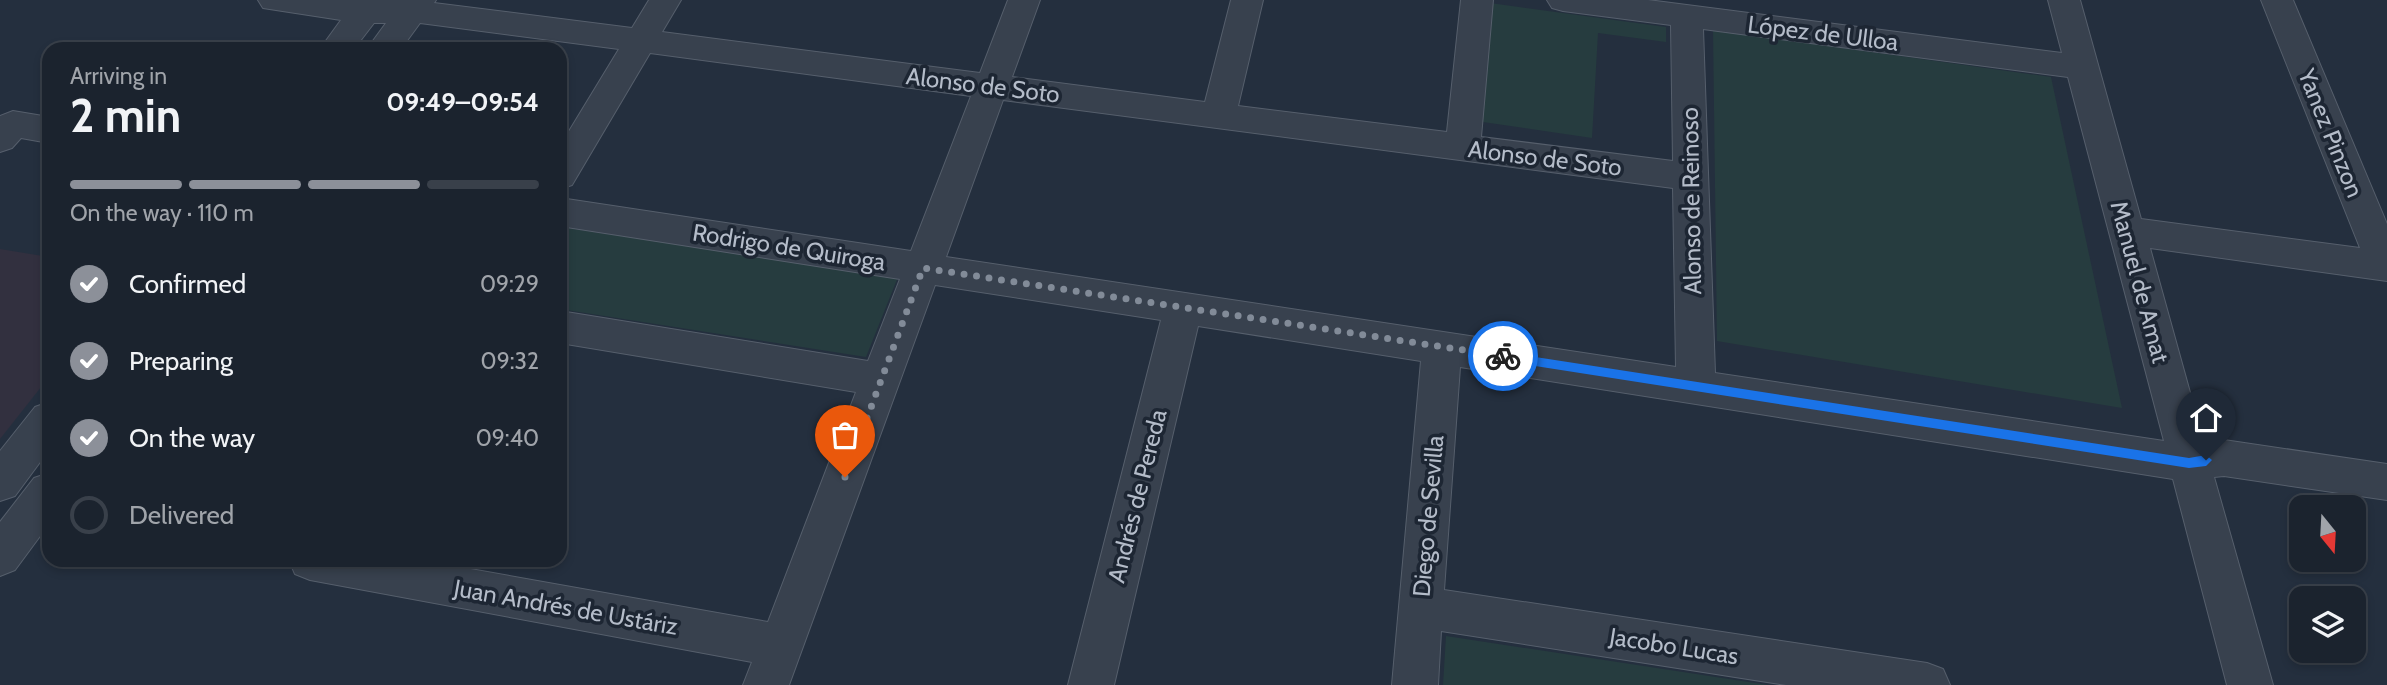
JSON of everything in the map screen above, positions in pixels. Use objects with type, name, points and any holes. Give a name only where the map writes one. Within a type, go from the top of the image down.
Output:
[{"type":"street","name":"Alonso de Soto","points":[[274,0],[370,6],[416,5],[641,40],[1691,177]]},
{"type":"street","points":[[567,164],[665,0]]},
{"type":"street","points":[[774,666],[1024,0]]},
{"type":"street","points":[[1219,115],[1247,0]]},
{"type":"street","points":[[1463,147],[1477,0]]},
{"type":"street","name":"López de Ulloa","points":[[1563,0],[2082,67]]},
{"type":"street","name":"Manuel de Amat","points":[[2064,0],[2250,685]]},
{"type":"street","name":"Yanez Pinzon","points":[[2277,0],[2387,266]]},
{"type":"street","points":[[388,42],[416,5]]},
{"type":"street","points":[[342,42],[370,6]]},
{"type":"street","name":"Alonso de Reinoso","points":[[1687,16],[1696,386]]},
{"type":"street","points":[[7,131],[42,130]]},
{"type":"street","name":"Rodrigo de Quiroga","points":[[567,213],[2189,463],[2224,458],[2387,482]]},
{"type":"street","points":[[2126,231],[2387,266]]},
{"type":"street","name":"Andrés de Pereda","points":[[1091,685],[1182,307]]},
{"type":"street","points":[[567,328],[881,380]]},
{"type":"street","name":"Diego de Sevilla","points":[[1415,685],[1442,347]]},
{"type":"street","points":[[0,482],[42,428]]},
{"type":"street","points":[[0,556],[34,503]]},
{"type":"street","name":"Juan Andrés de Ustáriz","points":[[349,567],[774,666]]},
{"type":"street","name":"Jacobo Lucas","points":[[1421,607],[1927,685]]},
{"type":"shaded area","points":[[0,249],[42,256],[42,386],[0,439]]},
{"type":"green space","points":[[1490,3],[1666,27],[1666,42],[1598,33],[1592,138],[1476,121]]},
{"type":"green space","points":[[1713,30],[2051,77],[2122,408],[1717,341]]},
{"type":"green space","points":[[567,228],[898,277],[866,357],[567,310]]},
{"type":"green space","points":[[1446,636],[1768,685],[1443,685]]},
{"type":"way so far","points":[[845,477],[923,268],[1503,356]]},
{"type":"route","points":[[1503,356],[2189,463],[2206,460]]}]
